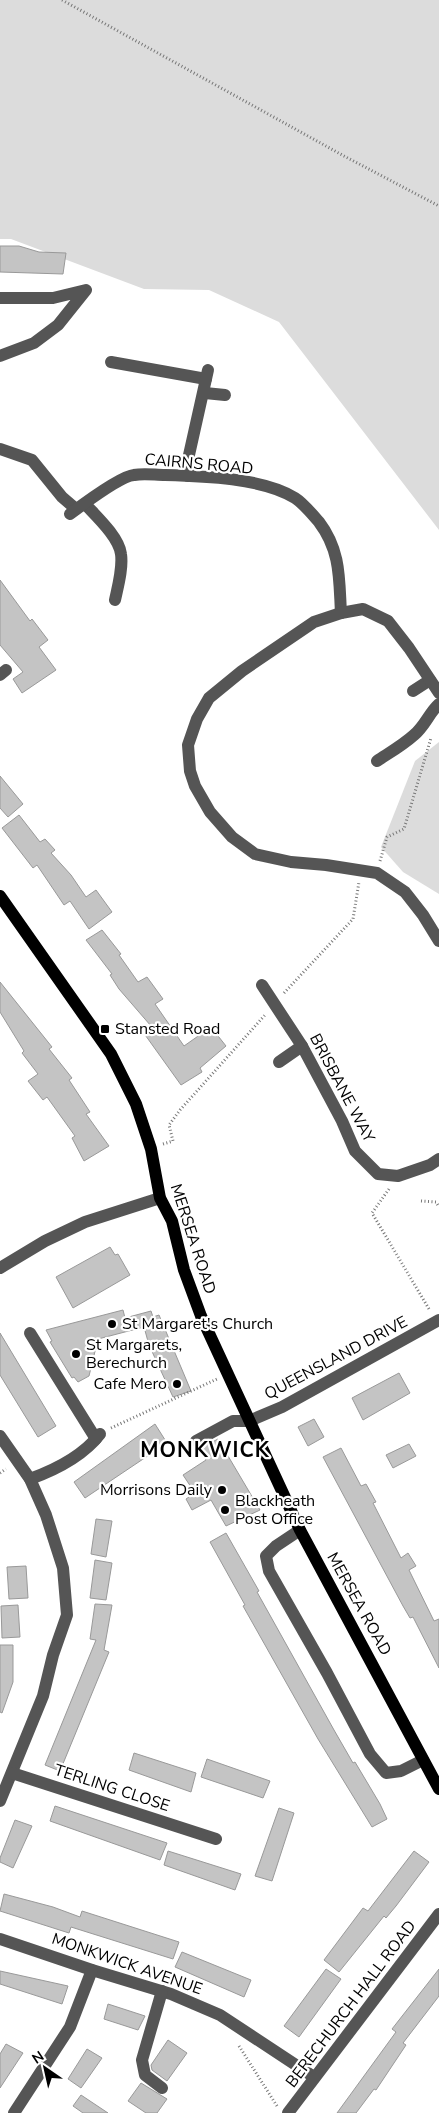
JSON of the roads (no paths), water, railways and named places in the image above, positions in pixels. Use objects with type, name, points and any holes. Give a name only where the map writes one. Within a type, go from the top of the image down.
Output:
[{"type":"main road","name":"MERSEA ROAD","points":[[0,896],[111,1054],[136,1104],[151,1149],[160,1198],[172,1221],[184,1270],[201,1316],[300,1530],[378,1672],[422,1760],[439,1788]]},
{"type":"street","points":[[0,298],[53,298],[86,290],[58,325],[34,343],[0,356]]},
{"type":"street","points":[[111,362],[207,374],[205,393],[189,456],[188,476]]},
{"type":"street","points":[[205,393],[225,395]]},
{"type":"street","points":[[0,449],[32,460],[62,497],[109,532],[120,550],[121,566],[115,600]]},
{"type":"street","name":"CAIRNS ROAD","points":[[77,509],[133,474],[188,476],[238,481],[271,488],[296,498],[319,523],[338,558],[342,613]]},
{"type":"street","points":[[438,936],[405,892],[377,874],[326,865],[291,862],[255,854],[232,837],[210,812],[194,786],[190,771],[188,745],[197,719],[209,698],[242,672],[314,622],[342,613],[363,609],[388,620],[439,693]]},
{"type":"street","points":[[413,691],[430,680]]},
{"type":"street","points":[[377,761],[414,735],[426,722],[429,713],[439,704]]},
{"type":"street","name":"BRISBANE WAY","points":[[262,985],[302,1046],[342,1121],[355,1151],[378,1174],[398,1176],[430,1165],[439,1159]]},
{"type":"street","points":[[279,1062],[302,1046]]},
{"type":"street","points":[[0,1268],[46,1241],[85,1222],[160,1198]]},
{"type":"street","name":"QUEENSLAND DRIVE","points":[[196,1441],[233,1421],[249,1421],[282,1407],[438,1321]]},
{"type":"street","points":[[30,1333],[99,1436],[88,1448],[50,1472],[30,1479]]},
{"type":"street","points":[[0,1436],[30,1479],[46,1515],[63,1568],[67,1615],[53,1655],[43,1696],[0,1801]]},
{"type":"street","points":[[300,1530],[276,1546],[266,1556],[269,1571],[370,1754],[386,1773],[401,1771],[422,1760]]},
{"type":"street","name":"TERLING CLOSE","points":[[12,1773],[203,1828],[216,1839]]},
{"type":"street","name":"BERECHURCH HALL ROAD","points":[[288,2113],[439,1914]]},
{"type":"street","name":"MONKWICK AVENUE","points":[[0,1938],[51,1954],[92,1970],[162,1991],[220,2015],[314,2077]]},
{"type":"street","points":[[14,2113],[70,2028],[92,1970]]},
{"type":"street","points":[[162,1991],[142,2060],[145,2075],[162,2088]]},
{"type":"place","name":"Stansted Road","points":[[105,1029]]},
{"type":"place","name":"St Margaret's Church","points":[[112,1324]]},
{"type":"place","name":"St Margarets, Berechurch","points":[[76,1354]]},
{"type":"place","name":"Cafe Mero","points":[[177,1384]]},
{"type":"place","name":"Morrisons Daily","points":[[222,1490]]},
{"type":"place","name":"Blackheath Post Office","points":[[225,1510]]},
{"type":"district","name":"MONKWICK","points":[[205,1450]]}]
